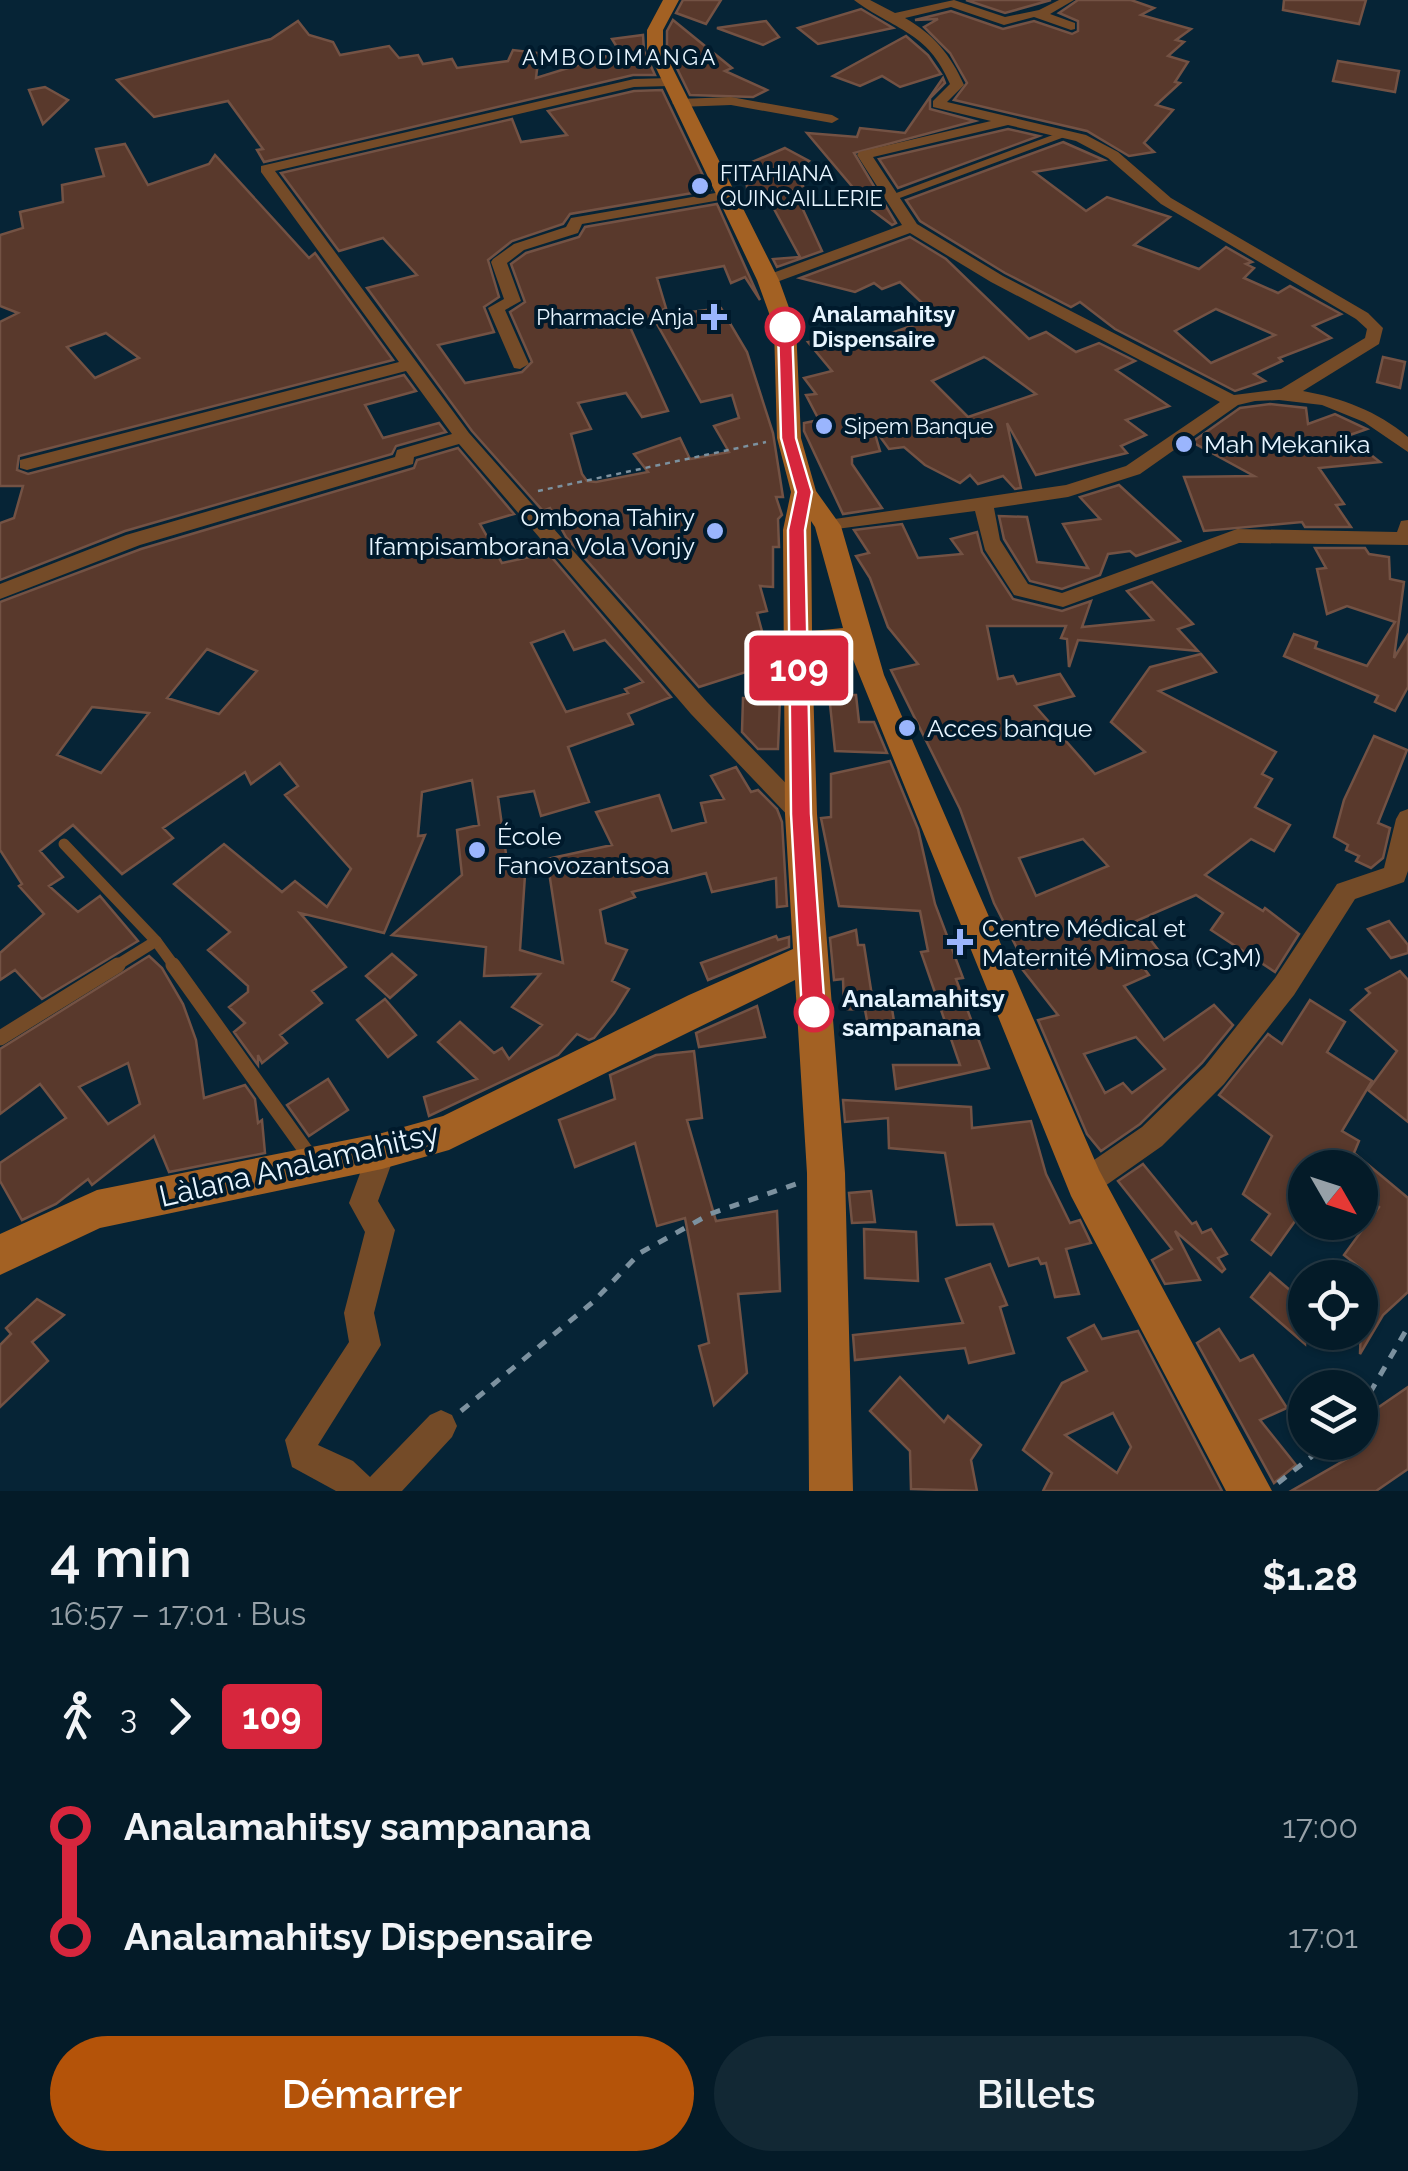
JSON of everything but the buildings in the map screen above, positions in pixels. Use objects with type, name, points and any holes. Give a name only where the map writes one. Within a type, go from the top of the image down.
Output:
[{"type":"main road","points":[[670,0],[654,40],[679,103],[768,280],[785,327],[788,438],[812,528],[844,582],[877,693],[1085,1183],[1250,1491]]},
{"type":"main road","points":[[812,528],[797,586],[801,814],[826,1173],[831,1491]]},
{"type":"main road","points":[[797,586],[844,582]]},
{"type":"main road","points":[[798,643],[858,636]]},
{"type":"main road","name":"Làlana Analamahitsy","points":[[0,1254],[97,1209],[382,1151],[449,1132],[701,1006],[809,958]]},
{"type":"street","points":[[860,0],[918,31],[947,56],[957,85],[938,104],[1096,144],[1166,202],[1362,316],[1374,328],[1373,340],[1286,394]]},
{"type":"street","points":[[892,17],[942,2],[1004,22],[1040,15],[1068,0]]},
{"type":"street","points":[[1040,15],[1071,26]]},
{"type":"street","points":[[670,82],[634,83],[266,169],[463,437],[699,708],[801,814]]},
{"type":"street","points":[[679,103],[731,102],[832,119]]},
{"type":"street","points":[[1008,121],[864,154],[911,227],[997,279],[1232,401]]},
{"type":"street","points":[[520,364],[496,308],[513,301],[499,262],[519,247],[573,230],[576,220],[727,195]]},
{"type":"street","points":[[768,280],[911,227]]},
{"type":"street","points":[[27,464],[408,365]]},
{"type":"street","points":[[812,528],[1068,492],[1132,470],[1232,401],[1286,394],[1362,412],[1408,446]]},
{"type":"street","points":[[0,592],[133,540],[406,460],[403,454],[463,437]]},
{"type":"street","points":[[984,504],[984,524],[995,554],[1020,590],[1063,600],[1237,536],[1406,532],[1408,561]]},
{"type":"street","points":[[1085,1183],[1159,1131],[1234,1053],[1292,982],[1346,891],[1395,876],[1408,820]]},
{"type":"street","points":[[361,1491],[341,1472],[304,1455],[301,1440],[366,1345],[360,1313],[380,1230],[363,1203],[382,1151]]},
{"type":"street","points":[[379,1491],[441,1426]]},
{"type":"lane","points":[[894,197],[1064,134]]},
{"type":"lane","points":[[64,844],[156,942],[314,1162]]},
{"type":"lane","points":[[0,1038],[156,942]]},
{"type":"path","points":[[514,495],[788,438]]},
{"type":"path","points":[[441,1426],[580,1314],[640,1253],[710,1214],[826,1173]]},
{"type":"path","points":[[1378,1379],[1408,1327]]},
{"type":"path","points":[[1268,1491],[1307,1460]]},
{"type":"bus line","name":"109","points":[[785,327],[788,438],[804,492],[796,530],[801,814],[814,1012]]},
{"type":"place","name":"FITAHIANA QUINCAILLERIE","points":[[700,186]]},
{"type":"place","name":"Pharmacie Anja","points":[[714,317]]},
{"type":"place","name":"Analamahitsy Dispensaire","points":[[785,327]]},
{"type":"place","name":"Sipem Banque","points":[[824,426]]},
{"type":"place","name":"Mah Mekanika","points":[[1184,444]]},
{"type":"place","name":"Ombona Tahiry Ifampisamborana Vola Vonjy","points":[[715,531]]},
{"type":"place","name":"Acces banque","points":[[907,728]]},
{"type":"place","name":"École Fanovozantsoa","points":[[477,850]]},
{"type":"place","name":"Centre Médical et Maternité Mimosa (C3M)","points":[[960,942]]},
{"type":"place","name":"Analamahitsy sampanana","points":[[814,1012]]},
{"type":"district","name":"AMBODIMANGA","points":[[620,57]]}]
